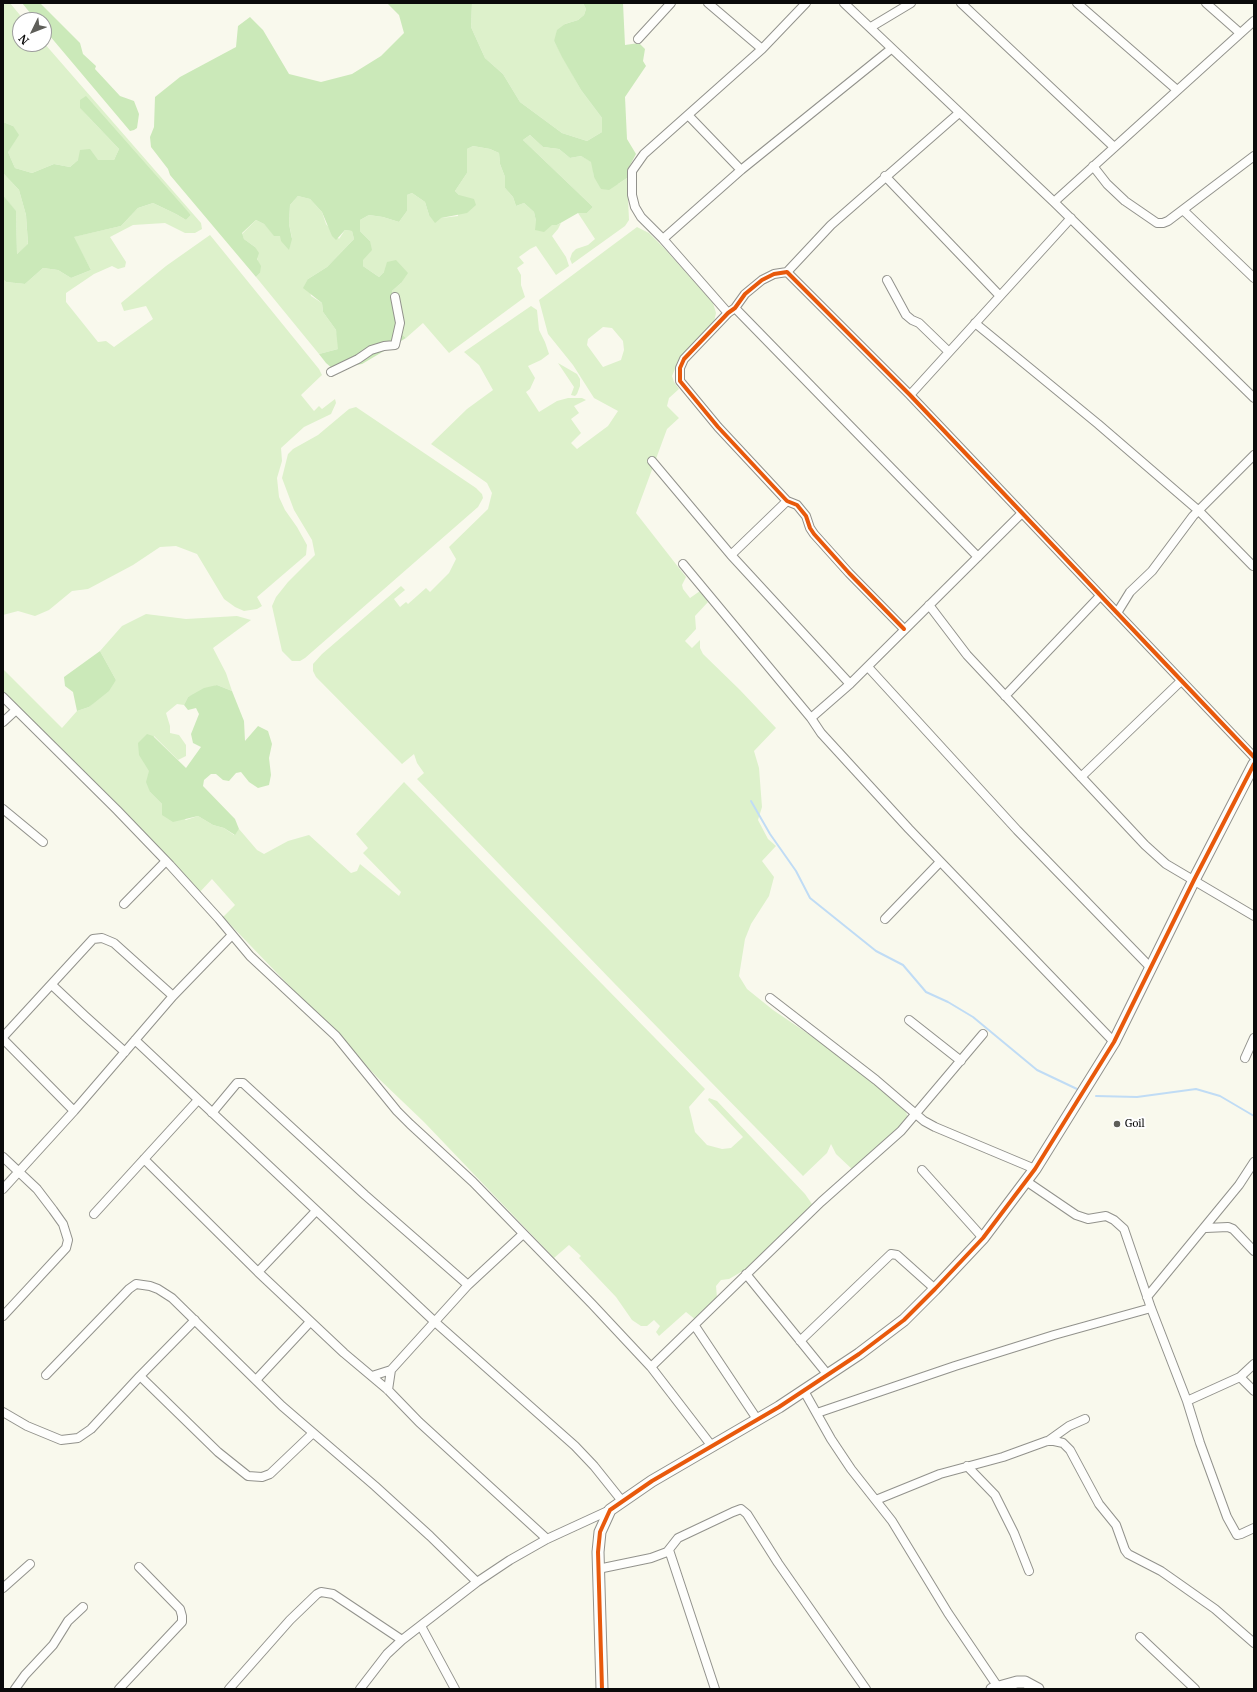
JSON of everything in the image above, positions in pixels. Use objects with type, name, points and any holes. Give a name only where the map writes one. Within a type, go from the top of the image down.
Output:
[{"type":"street","points":[[638,39],[671,3]]},
{"type":"street","points":[[708,3],[762,49]]},
{"type":"street","points":[[806,3],[762,49],[644,154],[632,171],[632,195],[635,207],[641,217],[731,311],[978,557]]},
{"type":"street","points":[[844,3],[1071,218],[1254,398]]},
{"type":"street","points":[[871,27],[911,3]]},
{"type":"street","points":[[961,3],[1114,147]]},
{"type":"street","points":[[1077,3],[1177,90]]},
{"type":"street","points":[[1206,3],[1240,33]]},
{"type":"street","points":[[1054,202],[1254,21]]},
{"type":"street","points":[[663,239],[741,170],[891,49]]},
{"type":"street","points":[[904,629],[849,573],[814,534],[810,528],[806,516],[797,505],[788,501],[718,427],[680,381],[680,368],[684,359],[731,311],[745,294],[762,280],[774,274],[788,272],[831,225],[885,176],[959,113]]},
{"type":"street","points":[[688,115],[741,170]]},
{"type":"street","points":[[1093,166],[1107,184],[1125,201],[1157,223],[1168,221],[1254,156]]},
{"type":"street","points":[[885,176],[1000,296]]},
{"type":"street","points":[[1183,210],[1254,278]]},
{"type":"street","points":[[910,395],[1071,218]]},
{"type":"street","points":[[788,272],[910,395],[1021,514],[1254,757]]},
{"type":"street","points":[[887,280],[906,315],[919,323],[949,352]]},
{"type":"street","points":[[331,372],[358,359],[371,350],[384,346],[395,345],[400,323],[395,297]]},
{"type":"street","points":[[975,323],[1098,424],[1199,511],[1253,566]]},
{"type":"street","points":[[1117,613],[1130,592],[1152,571],[1193,516],[1254,455]]},
{"type":"street","points":[[652,460],[732,555],[850,684]]},
{"type":"street","points":[[732,555],[788,501]]},
{"type":"street","points":[[811,718],[868,667],[904,629],[1021,514]]},
{"type":"street","points":[[683,564],[811,718],[821,733],[940,862],[1114,1042]]},
{"type":"street","points":[[1005,696],[1100,596]]},
{"type":"street","points":[[929,605],[948,629],[957,644],[1145,845],[1166,864],[1254,916]]},
{"type":"street","points":[[868,667],[1017,830],[1151,968]]},
{"type":"street","points":[[1081,777],[1181,681]]},
{"type":"street","points":[[3,697],[166,861],[264,970],[336,1036],[397,1111],[473,1182],[651,1367],[711,1445]]},
{"type":"street","points":[[3,722],[16,710]]},
{"type":"street","points":[[360,1689],[387,1654],[402,1640],[477,1582],[547,1539],[610,1510],[711,1445],[804,1391],[859,1354],[904,1320],[935,1290],[983,1238],[1036,1169],[1114,1042],[1194,880],[1253,769]]},
{"type":"street","points":[[3,809],[43,842]]},
{"type":"street","points":[[124,904],[166,861]]},
{"type":"street","points":[[885,919],[940,862]]},
{"type":"street","points":[[3,1189],[74,1111],[173,996],[232,935]]},
{"type":"street","points":[[74,1111],[3,1038],[93,939],[102,938],[114,943],[173,996]]},
{"type":"street","points":[[52,985],[125,1052]]},
{"type":"street","points":[[770,998],[876,1080],[915,1115],[935,1128],[1036,1169]]},
{"type":"street","points":[[909,1020],[961,1061]]},
{"type":"street","points":[[651,1367],[695,1326],[746,1274],[821,1202],[897,1134],[915,1115],[983,1034]]},
{"type":"street","points":[[1246,1058],[1254,1038]]},
{"type":"street","points":[[135,1040],[435,1322],[575,1446],[594,1466],[622,1501]]},
{"type":"street","points":[[212,1113],[237,1083],[243,1083],[365,1195],[468,1285]]},
{"type":"street","points":[[94,1214],[198,1100]]},
{"type":"street","points":[[3,1157],[37,1189],[60,1219],[68,1236],[68,1244],[66,1248],[3,1316]]},
{"type":"street","points":[[144,1159],[310,1322],[388,1390],[419,1422],[547,1539]]},
{"type":"street","points":[[1148,1297],[1206,1228],[1215,1214],[1239,1185],[1254,1162]]},
{"type":"street","points":[[922,1170],[983,1238]]},
{"type":"street","points":[[1026,1181],[1076,1215],[1088,1219],[1106,1216],[1114,1220],[1124,1229],[1151,1308],[1187,1401],[1200,1443],[1227,1517],[1235,1533],[1239,1535],[1254,1528]]},
{"type":"street","points":[[258,1272],[316,1211]]},
{"type":"street","points":[[1206,1228],[1228,1227],[1233,1229],[1254,1251]]},
{"type":"street","points":[[372,1376],[391,1370],[468,1285],[523,1234]]},
{"type":"street","points":[[800,1341],[891,1254],[897,1255],[935,1290]]},
{"type":"street","points":[[746,1274],[828,1375]]},
{"type":"street","points":[[46,1375],[129,1289],[136,1284],[158,1289],[172,1298],[256,1380],[313,1433],[430,1536],[477,1582]]},
{"type":"street","points":[[817,1413],[955,1366],[1054,1335],[1151,1308]]},
{"type":"street","points":[[3,1412],[27,1426],[61,1440],[78,1438],[91,1429],[195,1320]]},
{"type":"street","points":[[256,1380],[310,1322]]},
{"type":"street","points":[[695,1326],[757,1419]]},
{"type":"street","points":[[1187,1401],[1240,1377],[1254,1364]]},
{"type":"street","points":[[388,1390],[391,1370]]},
{"type":"street","points":[[140,1376],[218,1452],[252,1477],[262,1477],[270,1474],[313,1433]]},
{"type":"street","points":[[1240,1377],[1254,1391]]},
{"type":"street","points":[[804,1391],[850,1469],[876,1500],[904,1541],[995,1688],[1017,1682],[1025,1682],[1038,1689]]},
{"type":"street","points":[[876,1500],[940,1474],[1012,1455],[1047,1441],[1069,1426],[1085,1419]]},
{"type":"street","points":[[1047,1441],[1063,1443],[1070,1450],[1099,1504],[1116,1525],[1125,1550],[1128,1554],[1161,1571],[1215,1609],[1254,1643]]},
{"type":"street","points":[[967,1466],[995,1495],[1014,1533],[1029,1571]]},
{"type":"street","points":[[598,1569],[651,1558],[669,1550],[678,1538],[741,1509],[747,1514],[778,1563],[866,1689]]},
{"type":"street","points":[[602,1689],[598,1552],[600,1532],[610,1510]]},
{"type":"street","points":[[669,1550],[715,1689]]},
{"type":"street","points":[[3,1588],[30,1564]]},
{"type":"street","points":[[119,1689],[182,1622],[182,1613],[180,1609],[139,1567]]},
{"type":"street","points":[[229,1689],[290,1620],[321,1592],[333,1594],[402,1640]]},
{"type":"street","points":[[15,1689],[25,1675],[53,1645],[68,1621],[83,1607]]},
{"type":"street","points":[[421,1626],[455,1689]]},
{"type":"street","points":[[1140,1637],[1195,1689]]},
{"type":"green space","points":[[3,3],[10,3],[17,12],[12,12],[12,52],[52,52],[201,223],[202,229],[195,233],[185,233],[165,223],[133,225],[110,237],[126,262],[125,267],[118,269],[112,266],[94,274],[66,293],[66,302],[98,342],[106,341],[114,347],[153,319],[146,306],[124,311],[121,303],[166,266],[210,235],[319,369],[322,375],[301,395],[314,411],[319,406],[322,409],[335,399],[336,403],[331,414],[304,427],[281,448],[282,461],[277,478],[279,497],[285,510],[307,545],[306,555],[257,597],[262,606],[257,609],[244,611],[235,607],[224,599],[197,554],[176,546],[160,547],[133,565],[88,589],[72,591],[49,610],[35,616],[18,611],[3,615],[3,279],[6,282],[25,284],[43,268],[58,270],[71,278],[91,270],[73,237],[121,226],[138,208],[153,203],[186,220],[191,215],[80,108],[119,149],[114,160],[78,160],[70,167],[54,164],[32,173],[15,168],[8,152],[13,126],[3,122]]},
{"type":"green space","points":[[22,3],[40,3],[49,12],[29,12]]},
{"type":"green space","points":[[387,3],[472,3],[471,27],[485,58],[503,74],[520,102],[562,133],[587,141],[602,132],[602,118],[581,90],[554,41],[557,30],[565,24],[578,20],[584,15],[586,9],[583,3],[623,3],[625,45],[639,43],[645,49],[643,61],[646,66],[625,97],[627,139],[636,154],[628,169],[627,178],[609,190],[601,189],[594,177],[591,162],[581,156],[570,158],[559,149],[543,147],[530,135],[523,140],[593,207],[587,213],[578,213],[557,225],[552,225],[544,232],[535,230],[536,221],[534,212],[524,203],[516,206],[513,197],[505,188],[505,177],[500,164],[499,153],[490,149],[473,146],[467,149],[467,173],[455,191],[459,195],[474,199],[476,205],[467,213],[441,218],[435,223],[429,215],[425,202],[412,193],[407,195],[407,211],[399,222],[383,217],[369,215],[360,220],[360,231],[370,241],[372,250],[363,260],[363,266],[379,277],[384,272],[387,262],[396,260],[408,273],[401,283],[392,291],[396,324],[400,333],[406,338],[362,364],[333,369],[319,354],[338,349],[336,330],[323,312],[322,303],[303,288],[308,279],[327,267],[354,239],[352,231],[345,230],[336,240],[332,236],[322,212],[310,199],[298,196],[290,205],[289,224],[292,239],[289,250],[281,241],[280,236],[274,236],[264,224],[256,220],[242,233],[244,239],[255,247],[259,253],[257,259],[261,266],[260,273],[256,277],[170,175],[168,169],[151,147],[150,137],[154,127],[155,97],[180,77],[236,47],[238,26],[250,17],[263,30],[289,74],[321,82],[352,74],[381,56],[404,33],[399,15]]},
{"type":"green space","points":[[472,3],[583,3],[586,9],[584,15],[578,20],[565,24],[554,41],[581,90],[602,118],[602,132],[587,141],[562,133],[520,102],[503,74],[485,58],[471,27]]},
{"type":"green space","points":[[52,15],[80,43],[83,54],[96,66],[95,69],[120,96],[134,101],[139,114],[137,128],[130,131],[52,38]]},
{"type":"green space","points":[[86,96],[191,215],[186,220],[153,203],[138,208],[121,226],[74,237],[91,270],[71,278],[58,270],[43,268],[25,284],[6,282],[3,279],[3,195],[16,211],[17,254],[28,244],[26,215],[19,190],[3,173],[3,122],[13,126],[19,135],[8,152],[15,168],[32,173],[54,164],[70,167],[78,160],[80,150],[90,149],[98,160],[114,160],[119,149],[80,108],[80,100]]},
{"type":"green space","points":[[530,135],[543,147],[559,149],[570,158],[581,156],[592,162],[594,177],[618,184],[627,178],[629,220],[625,226],[572,264],[570,259],[572,253],[576,249],[588,245],[595,239],[578,213],[587,213],[593,207],[523,140]]},
{"type":"green space","points":[[473,146],[490,149],[499,153],[500,164],[505,177],[505,188],[513,197],[516,206],[524,203],[534,212],[536,221],[552,225],[561,223],[552,236],[566,257],[569,266],[556,275],[536,246],[530,249],[519,257],[524,263],[517,268],[521,275],[521,285],[525,297],[449,353],[423,323],[406,338],[400,333],[396,324],[392,291],[401,283],[384,272],[379,277],[363,266],[362,260],[370,241],[360,231],[360,220],[369,215],[383,217],[399,222],[407,211],[407,195],[412,193],[425,202],[429,215],[441,218],[458,216],[459,195],[455,191],[467,173],[467,149]]},
{"type":"green space","points":[[3,173],[19,190],[26,215],[28,245],[17,254],[16,212],[3,195]]},
{"type":"green space","points":[[298,196],[310,199],[322,212],[326,224],[339,239],[345,230],[352,231],[354,239],[327,267],[308,279],[311,296],[322,303],[323,312],[336,330],[338,338],[338,349],[319,354],[256,277],[260,273],[255,247],[244,239],[242,234],[256,220],[264,224],[274,235],[292,238],[289,224],[290,205]]},
{"type":"green space","points":[[637,227],[649,233],[665,249],[713,303],[716,313],[714,322],[675,369],[672,376],[679,389],[669,398],[667,406],[679,418],[667,429],[636,513],[686,577],[682,585],[683,589],[690,598],[700,591],[708,602],[695,616],[696,629],[685,641],[692,648],[700,640],[700,648],[703,654],[776,728],[754,751],[759,768],[762,807],[758,820],[768,839],[776,846],[762,861],[774,877],[769,896],[751,924],[745,939],[739,976],[747,989],[773,1010],[838,1054],[890,1094],[905,1108],[908,1119],[854,1171],[836,1154],[831,1144],[827,1153],[803,1176],[417,779],[424,773],[417,763],[414,754],[402,764],[316,677],[313,671],[313,664],[322,654],[401,586],[405,590],[394,599],[400,607],[406,602],[408,604],[426,588],[430,592],[449,573],[456,559],[449,547],[488,509],[492,493],[487,483],[431,444],[467,409],[493,390],[479,365],[464,352],[531,306],[537,310],[539,330],[549,354],[541,360],[528,366],[535,378],[530,389],[526,392],[539,412],[557,401],[568,398],[582,398],[586,400],[574,406],[579,413],[571,419],[581,433],[571,443],[577,449],[608,426],[618,411],[594,398],[573,365],[548,334],[539,300]],"holes":[[[603,327],[612,328],[623,341],[624,350],[621,360],[603,367],[587,345],[588,339]]]},
{"type":"green space","points":[[558,363],[577,374],[580,379],[580,386],[575,396],[571,395],[574,387]]},
{"type":"green space","points":[[356,407],[476,488],[482,494],[483,498],[478,507],[305,658],[300,661],[292,661],[282,651],[272,606],[276,597],[288,582],[315,555],[312,540],[294,510],[282,478],[288,454],[293,449],[318,435],[349,409]]},
{"type":"green space","points":[[146,614],[186,619],[237,616],[251,620],[213,648],[226,673],[232,691],[217,685],[188,697],[184,705],[177,704],[166,713],[170,726],[170,733],[179,735],[186,745],[186,756],[178,760],[154,736],[149,771],[150,792],[162,804],[186,820],[198,816],[213,825],[224,828],[234,835],[239,829],[257,850],[264,854],[288,841],[309,835],[351,873],[357,871],[360,864],[399,896],[401,892],[363,853],[368,848],[356,834],[404,782],[705,1089],[689,1107],[695,1132],[707,1145],[722,1149],[731,1148],[743,1137],[708,1100],[709,1098],[717,1101],[805,1194],[812,1204],[806,1215],[753,1265],[729,1279],[721,1280],[716,1286],[717,1298],[696,1320],[686,1312],[659,1336],[656,1332],[660,1326],[654,1320],[647,1326],[641,1326],[632,1320],[616,1297],[579,1258],[581,1256],[569,1245],[554,1258],[424,1122],[378,1078],[223,917],[235,905],[212,879],[199,893],[55,742],[3,692],[3,669],[62,728],[77,711],[89,707],[116,680],[100,651],[122,626]]},
{"type":"green space","points":[[100,651],[116,680],[109,691],[89,707],[77,711],[73,692],[65,686],[64,677]]},
{"type":"green space","points":[[217,685],[232,691],[244,721],[245,741],[258,726],[268,731],[272,744],[269,758],[271,775],[269,785],[258,788],[249,782],[241,772],[236,773],[229,781],[223,780],[216,774],[211,774],[204,780],[203,786],[235,819],[239,829],[235,835],[224,828],[213,825],[198,816],[173,822],[162,815],[162,804],[150,792],[146,782],[149,771],[139,755],[138,743],[147,734],[153,736],[186,768],[201,747],[193,743],[191,734],[199,714],[196,708],[188,710],[184,705],[188,697],[204,688]]},
{"type":"waterway","points":[[751,801],[770,834],[796,871],[810,898],[876,951],[903,965],[926,992],[948,1002],[973,1017],[1037,1070],[1077,1089]]},
{"type":"waterway","points":[[1096,1096],[1137,1097],[1196,1089],[1220,1096],[1254,1116]]},
{"type":"cycle path","points":[[904,629],[849,573],[814,534],[810,528],[806,516],[797,505],[787,501],[718,427],[680,381],[680,368],[684,359],[728,313],[735,308],[745,294],[762,280],[774,274],[787,272],[910,395],[1254,757]]},
{"type":"cycle path","points":[[602,1689],[598,1552],[600,1532],[610,1510],[652,1481],[779,1407],[859,1354],[904,1320],[983,1238],[1035,1169],[1114,1042],[1194,880],[1254,764]]},
{"type":"place","name":"Goil","points":[[1117,1124]]}]
